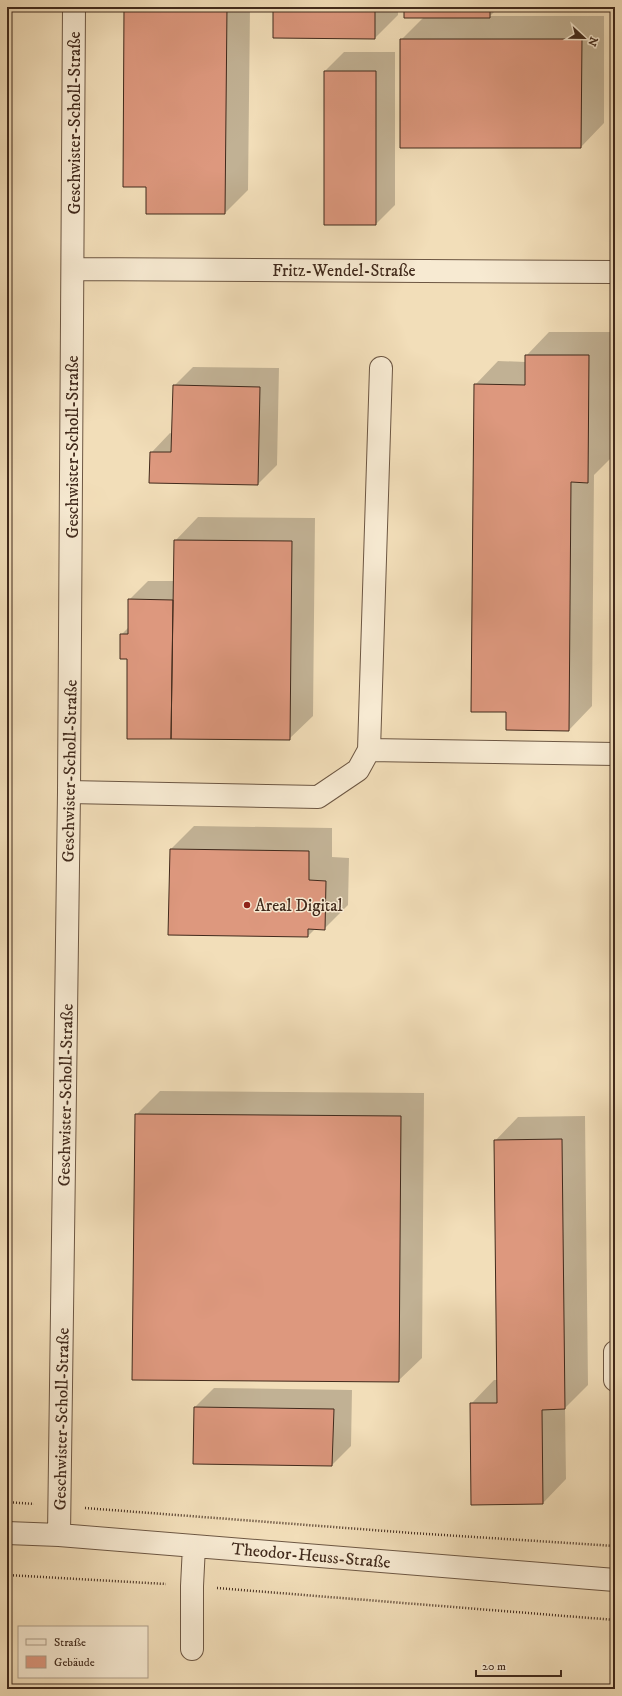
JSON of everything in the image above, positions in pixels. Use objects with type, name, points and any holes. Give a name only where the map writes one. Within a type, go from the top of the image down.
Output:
[{"type":"street","name":"Geschwister-Scholl-Straße","points":[[59,1535],[69,792],[74,7]]},
{"type":"street","name":"Fritz-Wendel-Straße","points":[[73,269],[615,272]]},
{"type":"street","points":[[69,792],[318,797],[358,770],[369,750],[381,368]]},
{"type":"street","points":[[369,750],[615,754]]},
{"type":"street","points":[[615,1352],[615,1380]]},
{"type":"street","name":"Theodor-Heuss-Straße","points":[[7,1533],[59,1535],[615,1580]]},
{"type":"street","points":[[192,1649],[192,1586],[194,1546]]},
{"type":"path","points":[[7,1502],[396,1532],[615,1546]]},
{"type":"path","points":[[7,1575],[192,1586],[615,1620]]},
{"type":"building","points":[[124,7],[227,7],[225,214],[146,214],[146,187],[123,187]]},
{"type":"building","points":[[273,7],[375,7],[375,39],[273,38]]},
{"type":"building","points":[[404,7],[490,7],[490,18],[404,18]]},
{"type":"building","points":[[400,39],[582,39],[581,148],[400,148]]},
{"type":"building","points":[[324,71],[376,71],[376,225],[324,225]]},
{"type":"building","points":[[525,355],[589,355],[588,483],[571,482],[569,731],[506,730],[506,712],[471,712],[474,384],[525,385]]},
{"type":"building","points":[[173,385],[260,387],[258,485],[149,483],[150,452],[171,452]]},
{"type":"building","points":[[174,540],[292,541],[290,740],[171,739]]},
{"type":"building","points":[[128,599],[173,600],[171,739],[127,739],[127,659],[120,659],[120,634],[128,634]]},
{"type":"building","name":"Areal Digital","points":[[170,849],[309,851],[309,880],[326,881],[325,930],[308,929],[308,937],[168,935]]},
{"type":"building","points":[[135,1114],[401,1116],[399,1382],[132,1380]]},
{"type":"building","points":[[562,1139],[565,1409],[542,1410],[543,1504],[471,1505],[470,1403],[497,1403],[494,1140]]},
{"type":"building","points":[[194,1407],[334,1409],[332,1466],[193,1464]]},
{"type":"place","name":"Areal Digital","points":[[247,905]]}]
